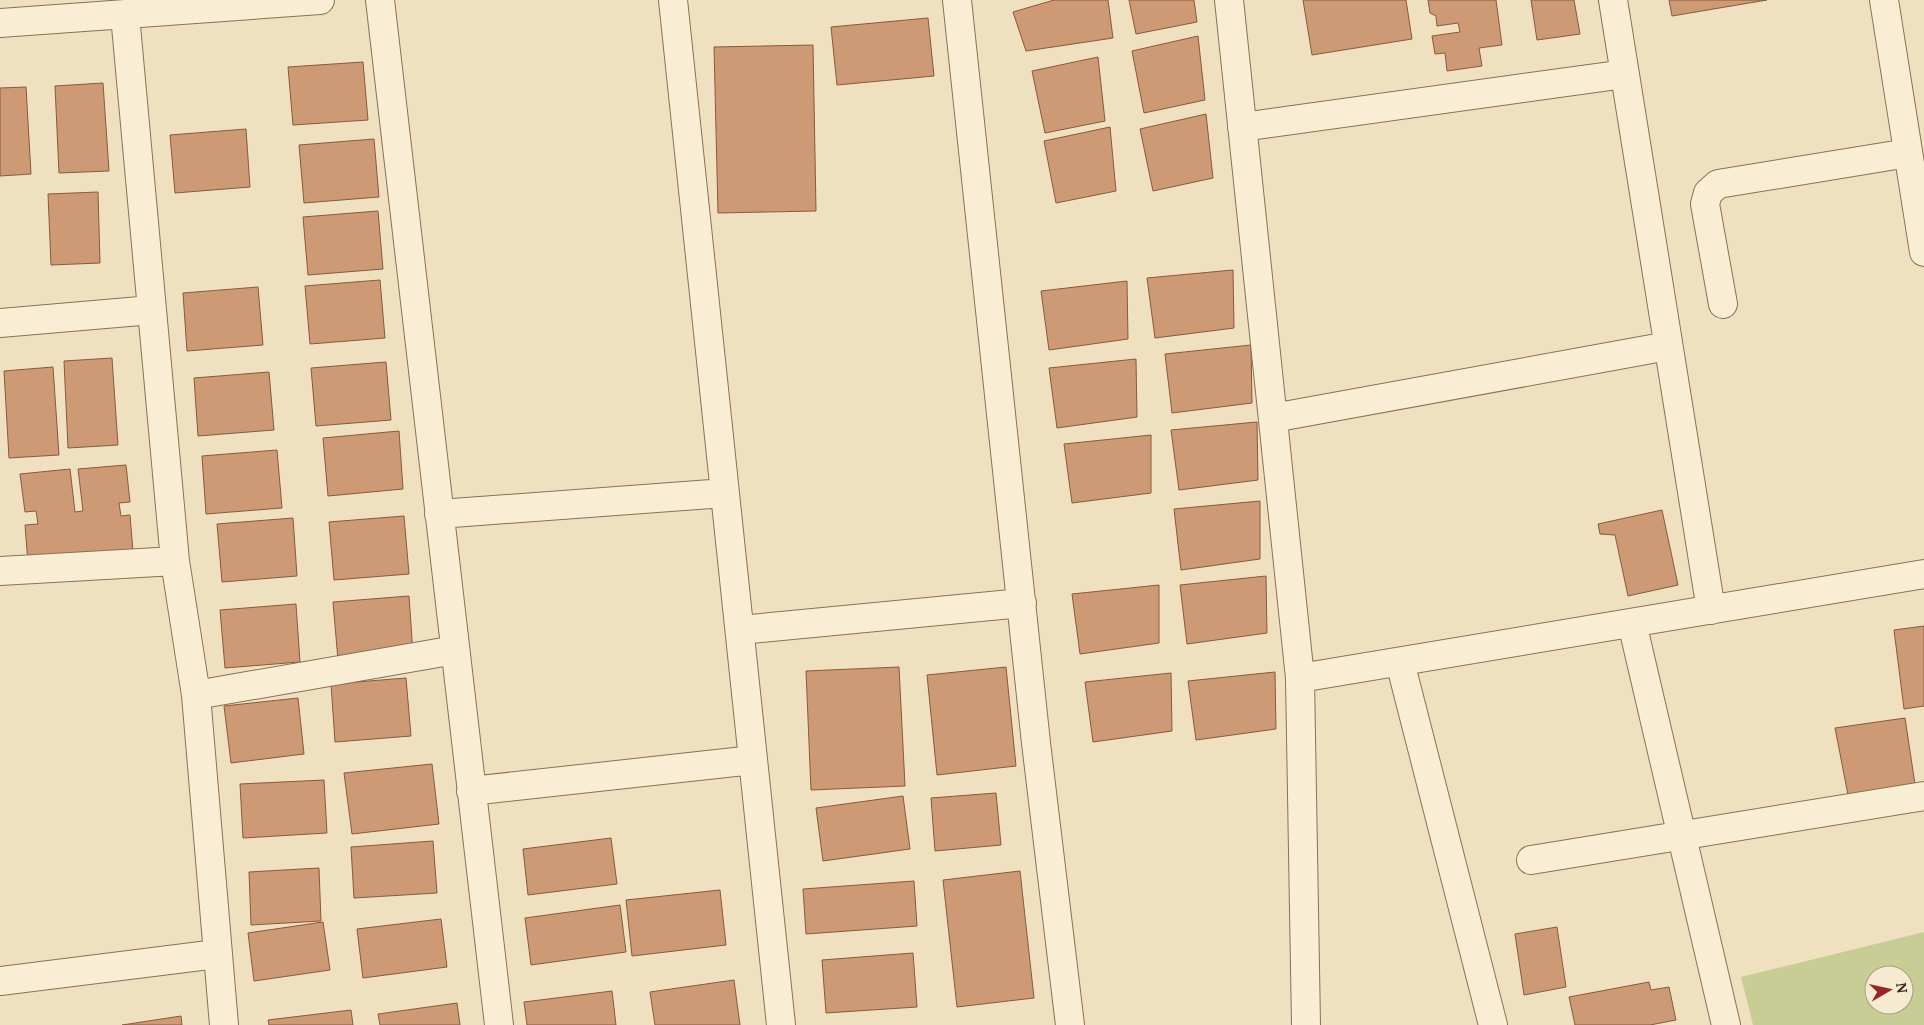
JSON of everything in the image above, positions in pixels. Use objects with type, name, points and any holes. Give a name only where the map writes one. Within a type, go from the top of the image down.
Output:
[{"type":"street","points":[[0,23],[320,0]]},
{"type":"street","points":[[380,0],[499,1025]]},
{"type":"street","points":[[673,0],[781,1025]]},
{"type":"street","points":[[957,0],[1070,1025]]},
{"type":"street","points":[[1229,0],[1300,678],[1306,1025]]},
{"type":"street","points":[[1613,0],[1711,610]]},
{"type":"street","points":[[1884,0],[1924,252]]},
{"type":"street","points":[[125,14],[175,561],[196,695],[224,1025]]},
{"type":"street","points":[[1242,127],[1625,74]]},
{"type":"street","points":[[1723,304],[1705,204],[1708,193],[1718,184],[1908,153]]},
{"type":"street","points":[[0,323],[152,310]]},
{"type":"street","points":[[1273,418],[1668,346]]},
{"type":"street","points":[[439,514],[725,492]]},
{"type":"street","points":[[0,571],[175,561]]},
{"type":"street","points":[[1300,678],[1924,574]]},
{"type":"street","points":[[740,630],[1022,603]]},
{"type":"street","points":[[1632,623],[1726,1025]]},
{"type":"street","points":[[196,695],[455,650]]},
{"type":"street","points":[[1400,662],[1493,1025]]},
{"type":"street","points":[[471,791],[753,760]]},
{"type":"street","points":[[1531,860],[1924,796]]},
{"type":"street","points":[[0,981],[217,954]]},
{"type":"green space","points":[[1924,932],[1924,1025],[1753,1025],[1741,977]]},
{"type":"building","points":[[1054,0],[1108,0],[1113,38],[1026,51],[1013,12]]},
{"type":"building","points":[[1129,0],[1194,0],[1197,22],[1136,34]]},
{"type":"building","points":[[1303,0],[1406,0],[1412,39],[1312,55]]},
{"type":"building","points":[[1428,0],[1496,0],[1502,45],[1479,48],[1482,66],[1447,71],[1445,53],[1435,54],[1432,36],[1460,32],[1458,23],[1437,26],[1436,16],[1430,13]]},
{"type":"building","points":[[1531,0],[1574,0],[1580,34],[1537,40]]},
{"type":"building","points":[[1669,0],[1767,0],[1672,16]]},
{"type":"building","points":[[928,18],[934,76],[837,85],[831,27]]},
{"type":"building","points":[[1198,36],[1205,100],[1144,113],[1132,51]]},
{"type":"building","points":[[813,45],[816,211],[718,213],[714,47]]},
{"type":"building","points":[[1098,57],[1105,121],[1045,133],[1032,71]]},
{"type":"building","points":[[363,62],[368,120],[293,125],[288,67]]},
{"type":"building","points":[[103,83],[109,171],[59,173],[55,86]]},
{"type":"building","points":[[26,87],[31,174],[0,176],[0,88]]},
{"type":"building","points":[[1206,114],[1213,178],[1153,191],[1140,129]]},
{"type":"building","points":[[1110,127],[1116,191],[1056,203],[1044,141]]},
{"type":"building","points":[[246,129],[250,187],[175,193],[170,135]]},
{"type":"building","points":[[374,139],[379,197],[304,203],[299,145]]},
{"type":"building","points":[[98,192],[100,263],[51,265],[48,194]]},
{"type":"building","points":[[378,211],[383,269],[308,275],[303,217]]},
{"type":"building","points":[[1233,270],[1234,328],[1155,338],[1147,278]]},
{"type":"building","points":[[380,280],[385,338],[310,344],[305,286]]},
{"type":"building","points":[[1127,281],[1128,339],[1049,350],[1041,291]]},
{"type":"building","points":[[258,287],[263,345],[187,351],[183,293]]},
{"type":"building","points":[[1251,345],[1252,403],[1172,413],[1165,354]]},
{"type":"building","points":[[112,358],[118,445],[68,448],[64,361]]},
{"type":"building","points":[[1136,359],[1137,417],[1057,428],[1049,368]]},
{"type":"building","points":[[386,362],[391,420],[316,426],[311,368]]},
{"type":"building","points":[[53,367],[59,455],[9,458],[4,371]]},
{"type":"building","points":[[269,372],[274,430],[198,436],[194,378]]},
{"type":"building","points":[[1257,422],[1258,480],[1179,490],[1171,430]]},
{"type":"building","points":[[399,431],[403,489],[328,496],[323,438]]},
{"type":"building","points":[[1151,435],[1151,493],[1072,503],[1064,444]]},
{"type":"building","points":[[277,450],[282,508],[206,514],[202,456]]},
{"type":"building","points":[[126,465],[130,502],[119,503],[121,516],[130,515],[133,552],[28,563],[25,525],[38,524],[36,511],[25,512],[20,474],[70,469],[75,512],[83,511],[78,469]]},
{"type":"building","points":[[1260,501],[1260,559],[1181,570],[1174,509]]},
{"type":"building","points":[[1662,510],[1678,585],[1628,596],[1615,535],[1600,534],[1598,524]]},
{"type":"building","points":[[404,516],[409,574],[334,580],[329,522]]},
{"type":"building","points":[[293,518],[297,576],[222,582],[217,524]]},
{"type":"building","points":[[1266,576],[1267,633],[1187,644],[1180,585]]},
{"type":"building","points":[[1159,585],[1159,643],[1080,654],[1072,594]]},
{"type":"building","points":[[409,596],[413,654],[338,660],[333,602]]},
{"type":"building","points":[[296,604],[300,662],[225,668],[220,610]]},
{"type":"building","points":[[1924,626],[1924,706],[1904,709],[1894,630]]},
{"type":"building","points":[[899,667],[905,786],[811,790],[806,671]]},
{"type":"building","points":[[1006,667],[1016,766],[937,775],[927,675]]},
{"type":"building","points":[[1275,672],[1276,729],[1196,740],[1188,681]]},
{"type":"building","points":[[1171,673],[1172,731],[1093,742],[1085,682]]},
{"type":"building","points":[[406,678],[411,736],[335,742],[331,684]]},
{"type":"building","points":[[298,698],[304,754],[231,763],[224,706]]},
{"type":"building","points":[[1905,718],[1916,791],[1849,800],[1835,728]]},
{"type":"building","points":[[432,764],[439,824],[352,834],[344,773]]},
{"type":"building","points":[[324,780],[327,833],[243,838],[240,784]]},
{"type":"building","points":[[996,793],[1001,845],[935,851],[931,798]]},
{"type":"building","points":[[903,796],[910,849],[823,861],[816,808]]},
{"type":"building","points":[[611,838],[617,884],[528,895],[523,849]]},
{"type":"building","points":[[433,841],[437,893],[354,898],[351,847]]},
{"type":"building","points":[[319,868],[321,921],[251,925],[249,872]]},
{"type":"building","points":[[1020,871],[1034,998],[957,1007],[943,880]]},
{"type":"building","points":[[914,881],[917,926],[806,934],[803,889]]},
{"type":"building","points":[[720,890],[726,945],[632,956],[626,900]]},
{"type":"building","points":[[620,905],[626,952],[531,965],[525,918]]},
{"type":"building","points":[[441,919],[447,967],[363,978],[357,929]]},
{"type":"building","points":[[323,922],[330,970],[254,981],[248,933]]},
{"type":"building","points":[[1557,927],[1566,987],[1524,995],[1515,934]]},
{"type":"building","points":[[913,953],[917,1007],[826,1013],[822,960]]},
{"type":"building","points":[[734,980],[740,1025],[655,1025],[650,992]]},
{"type":"building","points":[[1649,982],[1651,990],[1669,987],[1676,1020],[1650,1025],[1575,1025],[1569,997]]},
{"type":"building","points":[[612,991],[616,1025],[527,1025],[524,1002]]},
{"type":"building","points":[[457,1003],[460,1025],[380,1025],[378,1014]]},
{"type":"building","points":[[351,1010],[353,1025],[269,1025],[268,1020]]},
{"type":"building","points":[[181,1016],[182,1025],[122,1025]]}]
